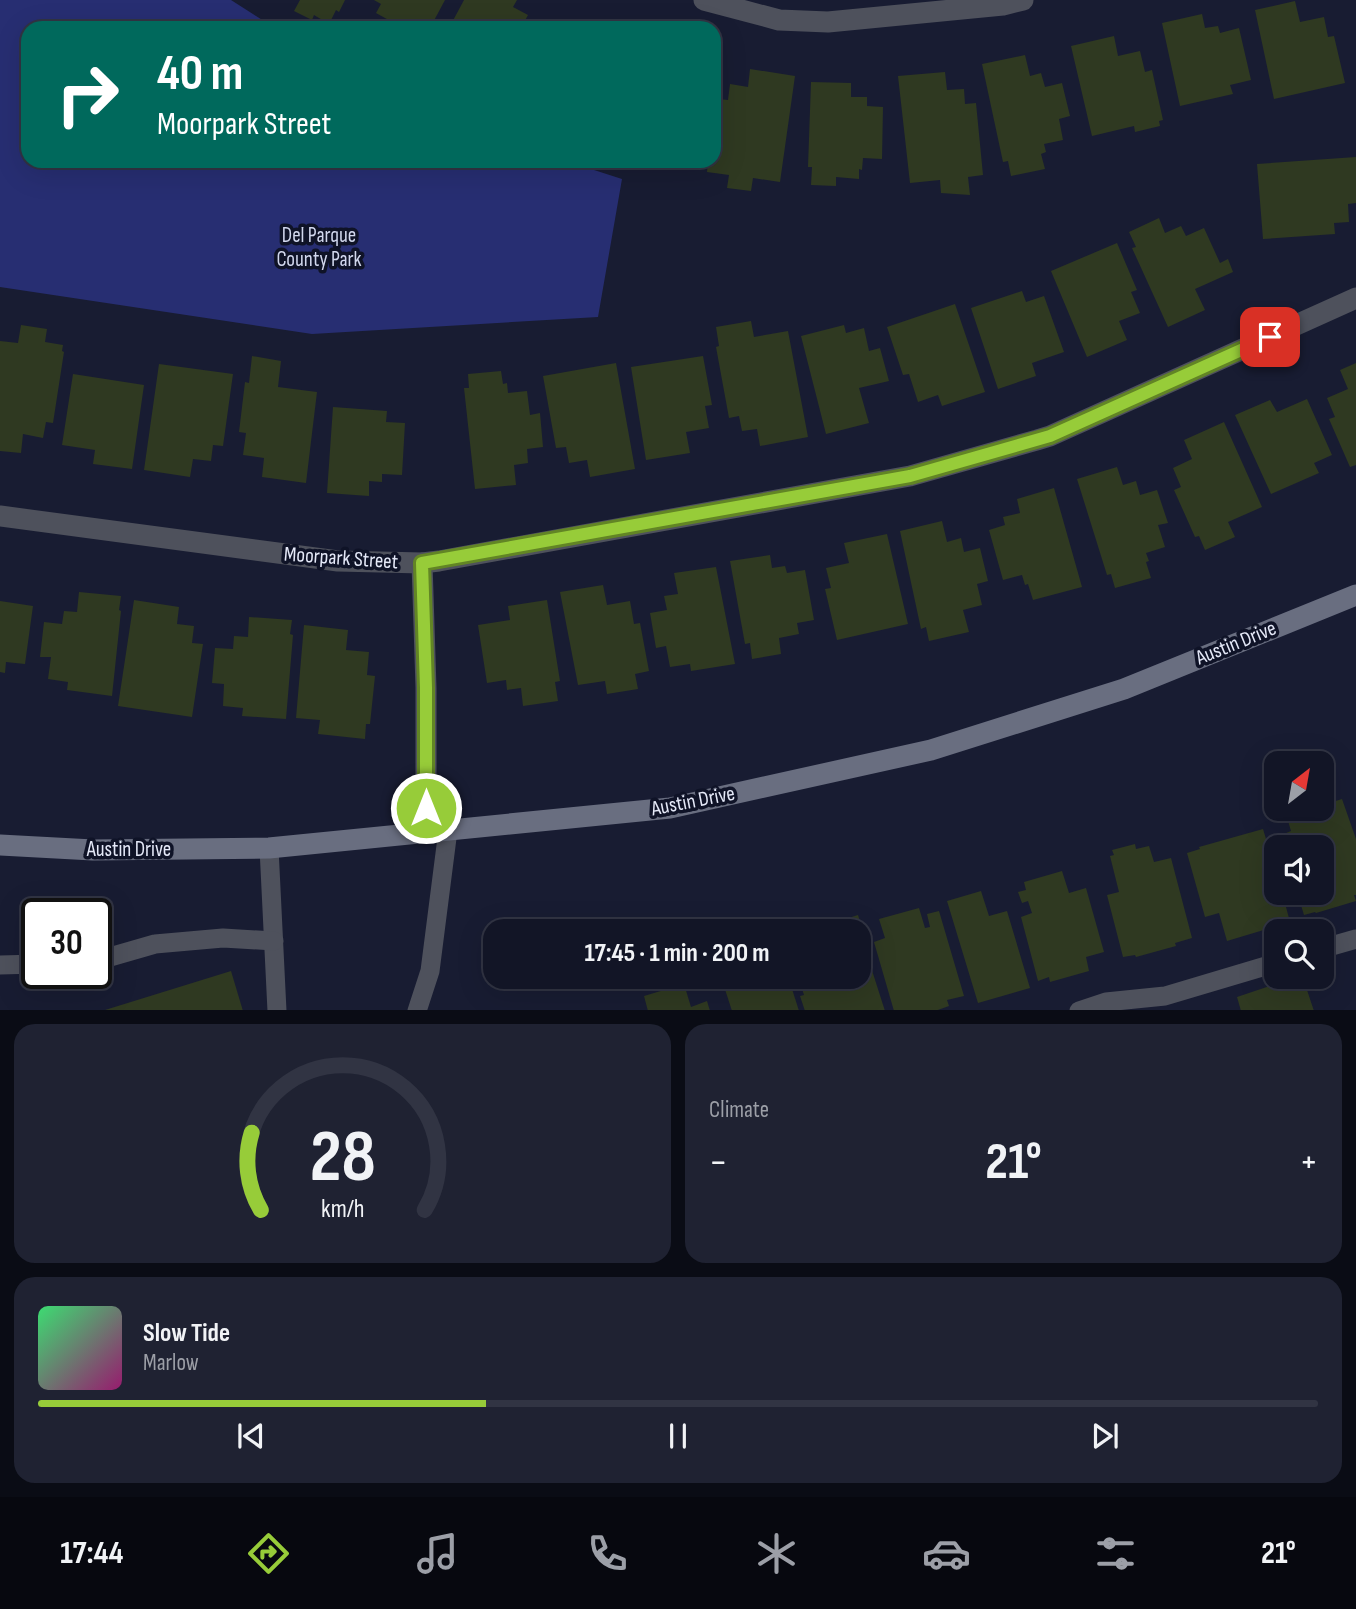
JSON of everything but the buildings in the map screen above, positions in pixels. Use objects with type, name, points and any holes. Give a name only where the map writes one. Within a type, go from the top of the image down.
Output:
[{"type":"main road","name":"Austin Drive","points":[[0,845],[93,850],[269,848],[670,808],[931,750],[1124,689],[1356,595]]},
{"type":"street","points":[[705,0],[779,20],[828,22],[1003,5],[1023,0]]},
{"type":"street","name":"Moorpark Street","points":[[0,516],[338,561],[422,563],[910,476],[1037,440],[1356,298]]},
{"type":"street","points":[[422,563],[426,688],[426,832]]},
{"type":"lane","points":[[417,1010],[430,971],[447,830]]},
{"type":"lane","points":[[269,848],[276,1010]]},
{"type":"lane","points":[[112,956],[155,944],[223,938],[274,941]]},
{"type":"lane","points":[[1334,946],[1356,939]]},
{"type":"lane","points":[[0,965],[21,964]]},
{"type":"lane","points":[[1079,1010],[1106,1002],[1167,1003],[1264,967]]},
{"type":"green space","name":"Del Parque County Park","points":[[0,0],[231,0],[264,21],[21,21],[21,168],[588,168],[622,179],[598,317],[312,334],[0,287]]},
{"type":"route","points":[[426,808],[422,563],[910,476],[1050,436],[1270,337]]}]
